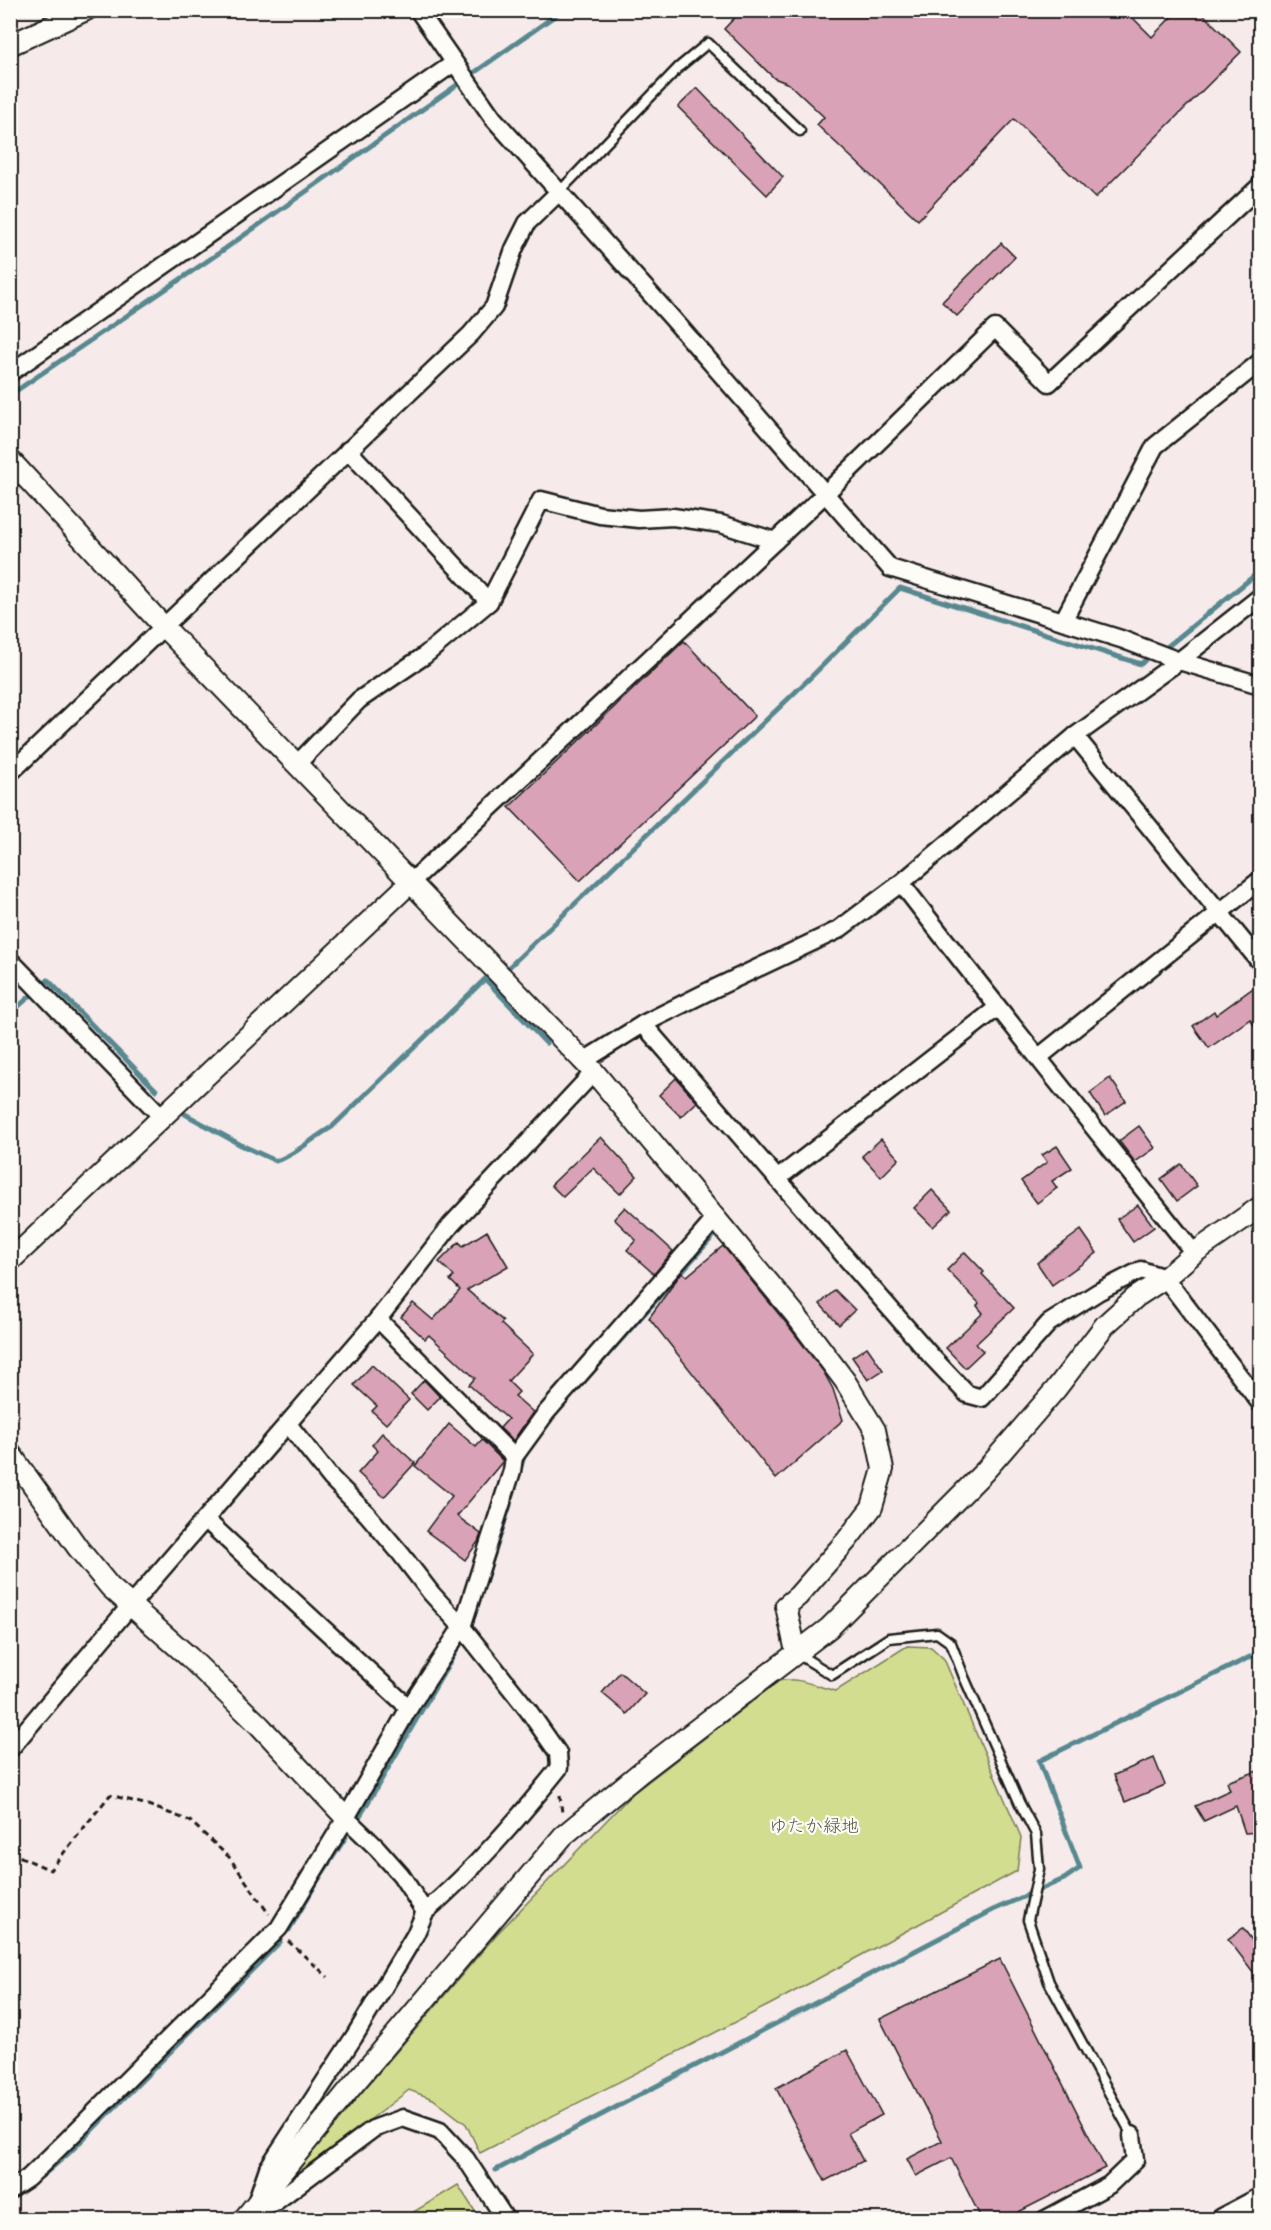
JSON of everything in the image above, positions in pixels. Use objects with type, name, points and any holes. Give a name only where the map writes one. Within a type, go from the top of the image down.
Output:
[{"type":"main road","points":[[1222,2220],[1260,2200]]},
{"type":"street","points":[[10,45],[86,10]]},
{"type":"street","points":[[418,10],[493,118],[672,318],[890,568],[1121,639],[1179,661],[1260,685]]},
{"type":"street","points":[[10,373],[456,66]]},
{"type":"street","points":[[10,1261],[161,1116],[825,494],[995,328],[1049,383],[1260,186]]},
{"type":"street","points":[[10,772],[471,334],[494,307],[514,249],[527,223],[559,192]]},
{"type":"street","points":[[1063,621],[1155,446],[1260,362]]},
{"type":"street","points":[[348,450],[489,602]]},
{"type":"street","points":[[10,460],[163,626],[588,1067],[794,1312],[845,1381],[874,1430],[883,1469],[872,1507],[847,1540],[798,1596],[786,1606],[796,1652]]},
{"type":"street","points":[[297,764],[359,700],[424,656],[489,602],[541,500],[600,515],[639,519],[674,517],[721,524],[775,541]]},
{"type":"street","points":[[10,1749],[130,1606],[378,1319],[451,1226],[588,1067],[643,1024],[838,930],[901,883],[1075,736],[1179,661],[1260,597]]},
{"type":"street","points":[[1075,736],[1260,962]]},
{"type":"street","points":[[1039,1057],[1260,880]]},
{"type":"street","points":[[901,883],[997,1008],[1039,1057],[1194,1253]]},
{"type":"street","points":[[10,960],[161,1116]]},
{"type":"street","points":[[777,1179],[997,1008]]},
{"type":"street","points":[[643,1024],[967,1394],[982,1398],[1049,1323],[1098,1292],[1141,1270],[1165,1278],[1260,1402]]},
{"type":"street","points":[[248,2214],[353,2085],[563,1836],[641,1772],[829,1628],[985,1471],[1056,1389],[1105,1325],[1136,1297],[1260,1207]]},
{"type":"street","points":[[10,2190],[28,2178],[98,2111],[279,1928],[409,1708],[465,1632],[514,1458],[546,1413],[715,1219]]},
{"type":"street","points":[[378,1319],[514,1458]]},
{"type":"street","points":[[248,2214],[268,2169],[354,2037],[415,1935],[425,1912],[457,1884],[559,1768],[558,1753],[544,1731],[401,1554],[367,1514],[331,1478],[288,1424]]},
{"type":"street","points":[[10,1453],[78,1548],[110,1587],[189,1657],[252,1719],[377,1848],[401,1875],[425,1912]]},
{"type":"street","points":[[206,1520],[409,1708]]},
{"type":"street","points":[[248,2214],[275,2202],[373,2129],[403,2118],[440,2131],[466,2159],[506,2220]]},
{"type":"street","points":[[1044,2220],[1108,2185],[1135,2160],[1132,2135]]},
{"type":"lane","points":[[559,192],[679,67],[708,42],[800,131]]},
{"type":"lane","points":[[796,1652],[832,1675],[889,1638],[937,1633],[951,1643],[1020,1804],[1036,1834],[1039,1869],[1028,1920],[1048,1982],[1132,2135]]},
{"type":"path","points":[[559,1768],[563,1836]]},
{"type":"path","points":[[10,1852],[50,1870],[110,1795],[148,1805],[190,1821],[229,1857],[290,1944],[328,1977]]},
{"type":"path","points":[[10,2204],[19,2220]]},
{"type":"green space","name":"ゆたか緑地","points":[[907,1646],[931,1647],[944,1659],[1021,1837],[1017,1871],[771,2004],[480,2153],[466,2124],[433,2099],[409,2090],[288,2179],[496,1935],[632,1794],[779,1681],[800,1681],[836,1691]]},
{"type":"green space","points":[[458,2185],[480,2219],[402,2219]]},
{"type":"building","points":[[742,10],[1125,10],[1152,37],[1178,10],[1199,10],[1241,52],[1095,198],[1014,119],[918,220],[817,125],[824,117],[789,84],[774,78],[724,29]]},
{"type":"building","points":[[697,88],[783,177],[767,195],[678,107]]},
{"type":"building","points":[[1001,243],[1015,257],[957,316],[942,302]]},
{"type":"building","points":[[684,641],[755,716],[580,881],[509,807]]},
{"type":"building","points":[[1260,983],[1260,1034],[1250,1019],[1209,1048],[1193,1026],[1214,1011],[1216,1015]]},
{"type":"building","points":[[676,1078],[697,1102],[681,1117],[659,1095]]},
{"type":"building","points":[[1110,1078],[1126,1101],[1105,1116],[1090,1093]]},
{"type":"building","points":[[1139,1126],[1155,1148],[1135,1162],[1119,1141]]},
{"type":"building","points":[[601,1137],[637,1176],[620,1194],[593,1168],[563,1197],[551,1185]]},
{"type":"building","points":[[881,1139],[899,1159],[881,1177],[862,1156]]},
{"type":"building","points":[[1057,1146],[1072,1168],[1052,1181],[1057,1188],[1037,1203],[1021,1181],[1047,1162],[1042,1155]]},
{"type":"building","points":[[1181,1164],[1197,1186],[1177,1201],[1161,1179]]},
{"type":"building","points":[[932,1190],[951,1210],[933,1227],[914,1208]]},
{"type":"building","points":[[1138,1205],[1154,1227],[1133,1242],[1117,1219]]},
{"type":"building","points":[[625,1207],[673,1251],[654,1274],[627,1250],[636,1240],[614,1219]]},
{"type":"building","points":[[1081,1230],[1097,1253],[1052,1285],[1037,1263]]},
{"type":"building","points":[[487,1231],[508,1266],[467,1290],[503,1321],[501,1324],[533,1354],[508,1381],[519,1392],[515,1396],[533,1412],[513,1441],[500,1428],[508,1419],[469,1385],[475,1378],[429,1335],[425,1339],[401,1317],[413,1303],[433,1320],[460,1290],[450,1280],[454,1276],[439,1262],[459,1242],[463,1246]]},
{"type":"building","points":[[723,1246],[823,1371],[833,1389],[843,1420],[776,1479],[649,1318],[682,1272],[687,1276]]},
{"type":"building","points":[[965,1252],[1014,1308],[976,1344],[983,1351],[965,1368],[946,1348],[983,1313],[977,1306],[979,1303],[947,1270]]},
{"type":"building","points":[[835,1290],[855,1310],[839,1325],[820,1304]]},
{"type":"building","points":[[867,1347],[883,1370],[868,1380],[852,1357]]},
{"type":"building","points":[[372,1365],[409,1400],[386,1424],[372,1411],[377,1406],[354,1385]]},
{"type":"building","points":[[424,1380],[440,1397],[427,1410],[411,1394]]},
{"type":"building","points":[[449,1424],[476,1447],[482,1440],[503,1461],[457,1516],[481,1534],[465,1560],[426,1531],[452,1496],[415,1466]]},
{"type":"building","points":[[382,1433],[415,1463],[384,1497],[358,1473],[378,1451],[372,1445]]},
{"type":"building","points":[[620,1672],[645,1694],[627,1714],[602,1693]]},
{"type":"building","points":[[1154,1758],[1165,1785],[1125,1802],[1114,1775]]},
{"type":"building","points":[[1260,1770],[1260,1832],[1245,1833],[1236,1806],[1204,1821],[1195,1806],[1230,1790],[1227,1782]]},
{"type":"building","points":[[1243,1928],[1260,1951],[1260,1981],[1228,1939]]},
{"type":"building","points":[[1000,1959],[1105,2168],[1003,2220],[982,2220],[951,2158],[916,2176],[907,2159],[942,2141],[880,2019]]},
{"type":"building","points":[[847,2050],[882,2115],[848,2133],[863,2161],[825,2181],[776,2088]]},
{"type":"waterway","points":[[10,395],[219,253],[563,10]]},
{"type":"waterway","points":[[1168,646],[1260,571]]},
{"type":"waterway","points":[[507,969],[812,676],[900,588],[1141,664],[1145,660]]},
{"type":"waterway","points":[[185,1114],[241,1145],[276,1161],[284,1158],[332,1127],[485,979],[546,1043]]},
{"type":"waterway","points":[[10,1014],[48,980],[156,1090]]},
{"type":"waterway","points":[[572,1395],[716,1233]]},
{"type":"waterway","points":[[519,1473],[525,1453]]},
{"type":"waterway","points":[[474,1616],[510,1505]]},
{"type":"waterway","points":[[360,1816],[461,1643]]},
{"type":"waterway","points":[[496,2170],[993,1910],[1064,1879],[1080,1868],[1039,1761],[1260,1652]]},
{"type":"waterway","points":[[289,1930],[346,1837]]},
{"type":"waterway","points":[[42,2176],[70,2152],[280,1942]]}]
